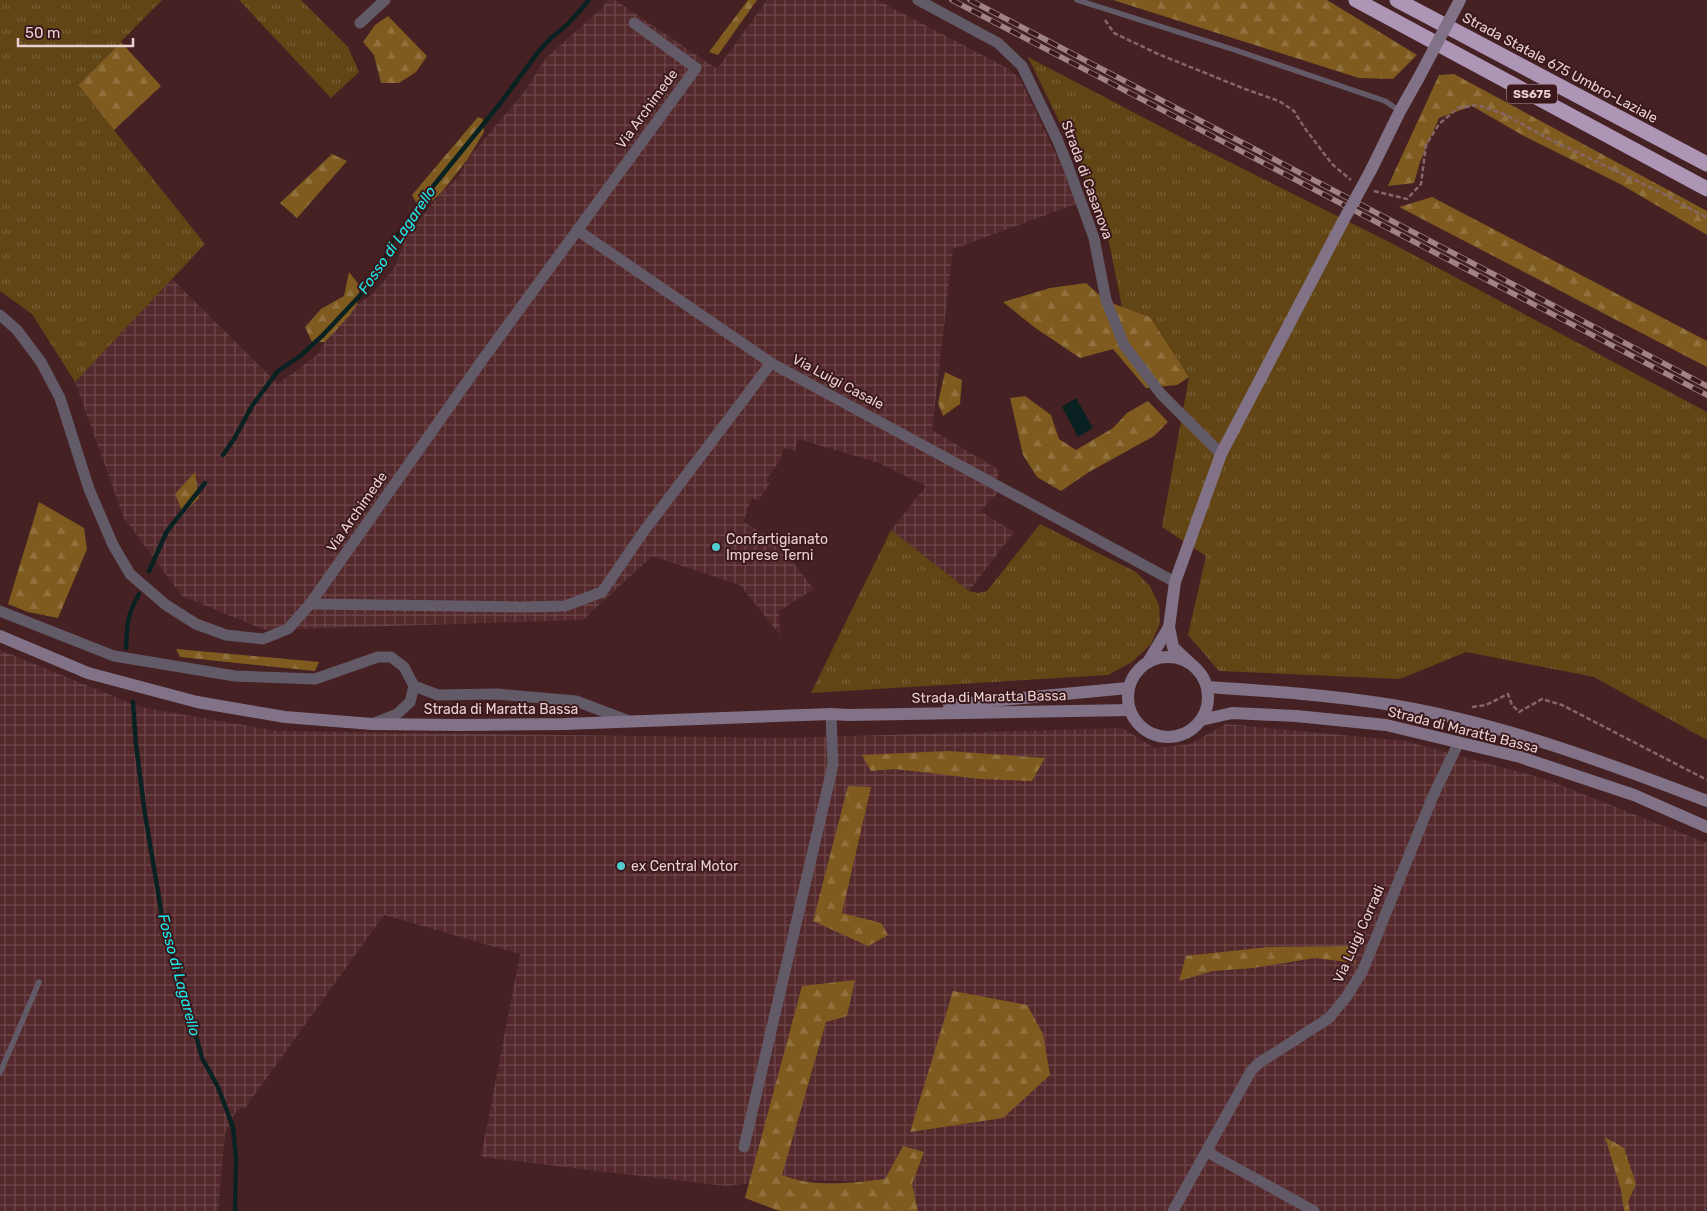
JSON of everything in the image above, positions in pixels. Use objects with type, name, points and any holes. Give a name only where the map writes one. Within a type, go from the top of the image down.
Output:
[{"type":"highway","name":"SS675","points":[[1356,0],[1707,189]]},
{"type":"highway","name":"Strada Statale 675 Umbro-Laziale","points":[[1398,0],[1707,164]]},
{"type":"main road","points":[[1201,720],[1206,710],[1208,699],[1204,678],[1173,647],[1169,628],[1176,582],[1221,454],[1460,0]]},
{"type":"main road","points":[[1148,662],[1169,628]]},
{"type":"main road","name":"Strada di Maratta Bassa","points":[[0,636],[88,673],[197,702],[284,717],[372,724],[565,724],[831,714],[1130,710],[1136,721],[1145,730],[1156,736],[1169,737],[1181,735],[1193,729],[1201,720],[1232,713],[1296,716],[1386,725],[1520,758],[1634,795],[1707,827]]},
{"type":"main road","points":[[1130,710],[1128,688],[1139,668],[1158,658],[1169,656],[1180,658],[1190,663]]},
{"type":"main road","name":"Strada di Maratta Bassa","points":[[1207,687],[1302,693],[1393,705],[1461,719],[1528,738],[1645,777],[1707,801]]},
{"type":"main road","name":"Strada di Maratta Bassa","points":[[850,715],[1128,688]]},
{"type":"street","points":[[360,23],[385,0]]},
{"type":"street","name":"Strada di Casanova","points":[[918,0],[998,43],[1022,66],[1057,139],[1069,169],[1094,238],[1106,300],[1124,345],[1162,394],[1221,454]]},
{"type":"street","name":"Via Archimede","points":[[0,315],[18,330],[32,349],[60,398],[89,489],[113,545],[130,574],[166,605],[196,624],[226,635],[263,639],[288,629],[310,604],[483,359],[696,68],[634,23]]},
{"type":"street","points":[[577,230],[771,363]]},
{"type":"street","name":"Via Luigi Casale","points":[[310,604],[565,606],[602,592],[644,531],[771,363],[1176,582]]},
{"type":"street","name":"Strada di Maratta Bassa","points":[[0,611],[114,656],[235,676],[315,679],[378,657],[391,658],[404,667],[414,686],[438,695],[497,694],[576,701],[630,722]]},
{"type":"street","name":"Strada di Maratta Bassa","points":[[372,724],[397,714],[410,702],[414,686]]},
{"type":"street","points":[[744,1147],[833,765],[831,714]]},
{"type":"street","name":"Via Luigi Corradi","points":[[1173,1211],[1251,1072],[1259,1062],[1329,1018],[1347,996],[1363,970],[1433,796],[1459,742]]},
{"type":"street","points":[[1207,1152],[1314,1211]]},
{"type":"lane","points":[[1077,0],[1235,50],[1385,101],[1400,111]]},
{"type":"lane","points":[[0,1074],[39,982]]},
{"type":"path","points":[[1466,708],[1486,705],[1508,694],[1512,705],[1519,712],[1542,699],[1562,705],[1707,780]]},
{"type":"shaded area","points":[[608,0],[615,0],[717,69],[767,0],[877,0],[1009,69],[1020,79],[1062,167],[1076,204],[953,249],[932,430],[999,470],[997,494],[980,511],[1014,532],[969,591],[891,530],[926,486],[879,463],[798,439],[795,451],[784,448],[780,460],[766,480],[770,483],[758,501],[752,498],[743,522],[770,537],[777,538],[779,545],[814,589],[779,611],[780,635],[740,585],[652,556],[583,620],[265,630],[182,596],[124,518],[75,382],[172,279],[278,384],[317,355],[325,342],[350,315],[357,304],[372,295],[395,267],[406,237],[441,193],[459,176],[467,160],[525,91],[546,58],[602,8]]},
{"type":"shaded area","points":[[0,650],[140,707],[278,731],[788,738],[1122,728],[1155,748],[1190,744],[1226,724],[1405,741],[1545,779],[1707,843],[1707,1211],[899,1211],[910,1182],[777,1180],[726,1186],[481,1157],[520,954],[384,915],[245,1108],[237,1110],[225,1133],[218,1211],[0,1211]]},
{"type":"green space","points":[[0,0],[162,0],[78,85],[205,244],[75,382],[32,314],[0,291]]},
{"type":"green space","points":[[239,0],[301,0],[348,47],[359,72],[331,98]]},
{"type":"green space","points":[[748,0],[757,0],[718,55],[709,52]]},
{"type":"green space","points":[[1113,0],[1327,0],[1417,55],[1393,79],[1359,78]]},
{"type":"green space","points":[[388,16],[427,56],[416,72],[399,83],[381,83],[374,55],[363,42],[375,25]]},
{"type":"green space","points":[[121,42],[161,86],[114,130],[78,85]]},
{"type":"green space","points":[[1028,57],[1194,144],[1395,245],[1707,412],[1707,740],[1594,677],[1466,652],[1400,679],[1219,671],[1188,635],[1206,556],[1162,527],[1189,377],[1150,317],[1122,307],[1108,237],[1081,166]]},
{"type":"green space","points":[[1454,74],[1707,211],[1707,235],[1622,185],[1522,135],[1472,106],[1439,118],[1420,162],[1414,183],[1388,186],[1439,75]]},
{"type":"green space","points":[[478,117],[483,119],[484,132],[467,160],[441,193],[421,211],[412,195]]},
{"type":"green space","points":[[332,154],[347,161],[297,218],[280,203]]},
{"type":"green space","points":[[1432,197],[1707,341],[1707,367],[1399,207]]},
{"type":"green space","points":[[349,272],[360,286],[357,304],[350,315],[325,342],[312,342],[305,327],[321,309],[344,296]]},
{"type":"green space","points":[[1086,283],[1106,301],[1150,317],[1189,377],[1177,385],[1146,388],[1113,349],[1080,358],[1034,327],[1003,302],[1050,288]]},
{"type":"green space","points":[[945,372],[962,380],[960,404],[943,416],[938,403]]},
{"type":"green space","points":[[1025,396],[1051,415],[1059,439],[1076,450],[1113,428],[1127,413],[1148,401],[1168,422],[1154,436],[1089,472],[1061,491],[1037,477],[1023,455],[1010,398]]},
{"type":"green space","points":[[195,472],[199,498],[183,513],[175,494]]},
{"type":"green space","points":[[39,502],[84,528],[87,549],[58,618],[28,612],[8,604]]},
{"type":"green space","points":[[1040,524],[1136,572],[1150,586],[1159,605],[1160,623],[1151,644],[1132,662],[1108,675],[811,693],[891,530],[969,591],[978,593],[987,591]]},
{"type":"green space","points":[[176,649],[319,662],[315,671],[180,657]]},
{"type":"green space","points":[[948,751],[1045,758],[1032,781],[980,779],[895,769],[871,771],[862,755]]},
{"type":"green space","points":[[848,786],[871,787],[842,913],[881,923],[888,935],[868,946],[813,921]]},
{"type":"green space","points":[[1353,946],[1356,963],[1315,958],[1253,968],[1213,971],[1179,981],[1186,956],[1268,947]]},
{"type":"green space","points":[[855,980],[847,1016],[826,1022],[782,1175],[807,1182],[820,1183],[846,1183],[885,1179],[903,1146],[924,1152],[912,1184],[918,1211],[779,1211],[745,1198],[802,986]]},
{"type":"green space","points":[[953,991],[1027,1005],[1043,1034],[1050,1075],[1003,1118],[910,1132]]},
{"type":"green space","points":[[1605,1137],[1624,1148],[1636,1184],[1628,1202],[1630,1211],[1624,1211],[1621,1190]]},
{"type":"water","points":[[1076,398],[1093,428],[1078,437],[1062,407]]},
{"type":"waterway","name":"Fosso di Lagarello","points":[[223,455],[252,406],[278,371],[300,356],[322,336],[367,288],[381,268],[392,242],[426,195],[499,105],[539,51],[568,24],[589,0]]},
{"type":"waterway","points":[[149,571],[167,531],[205,483]]},
{"type":"waterway","points":[[126,648],[128,620],[139,594]]},
{"type":"waterway","name":"Fosso di Lagarello","points":[[133,702],[136,745],[145,814],[165,934],[180,977],[202,1058],[218,1087],[233,1127],[236,1158],[235,1211]]},
{"type":"railway","points":[[952,0],[1707,395]]},
{"type":"railway","points":[[970,0],[1707,386]]},
{"type":"place","name":"Confartigianato Imprese Terni","points":[[716,547]]},
{"type":"place","name":"ex Central Motor","points":[[621,866]]}]
